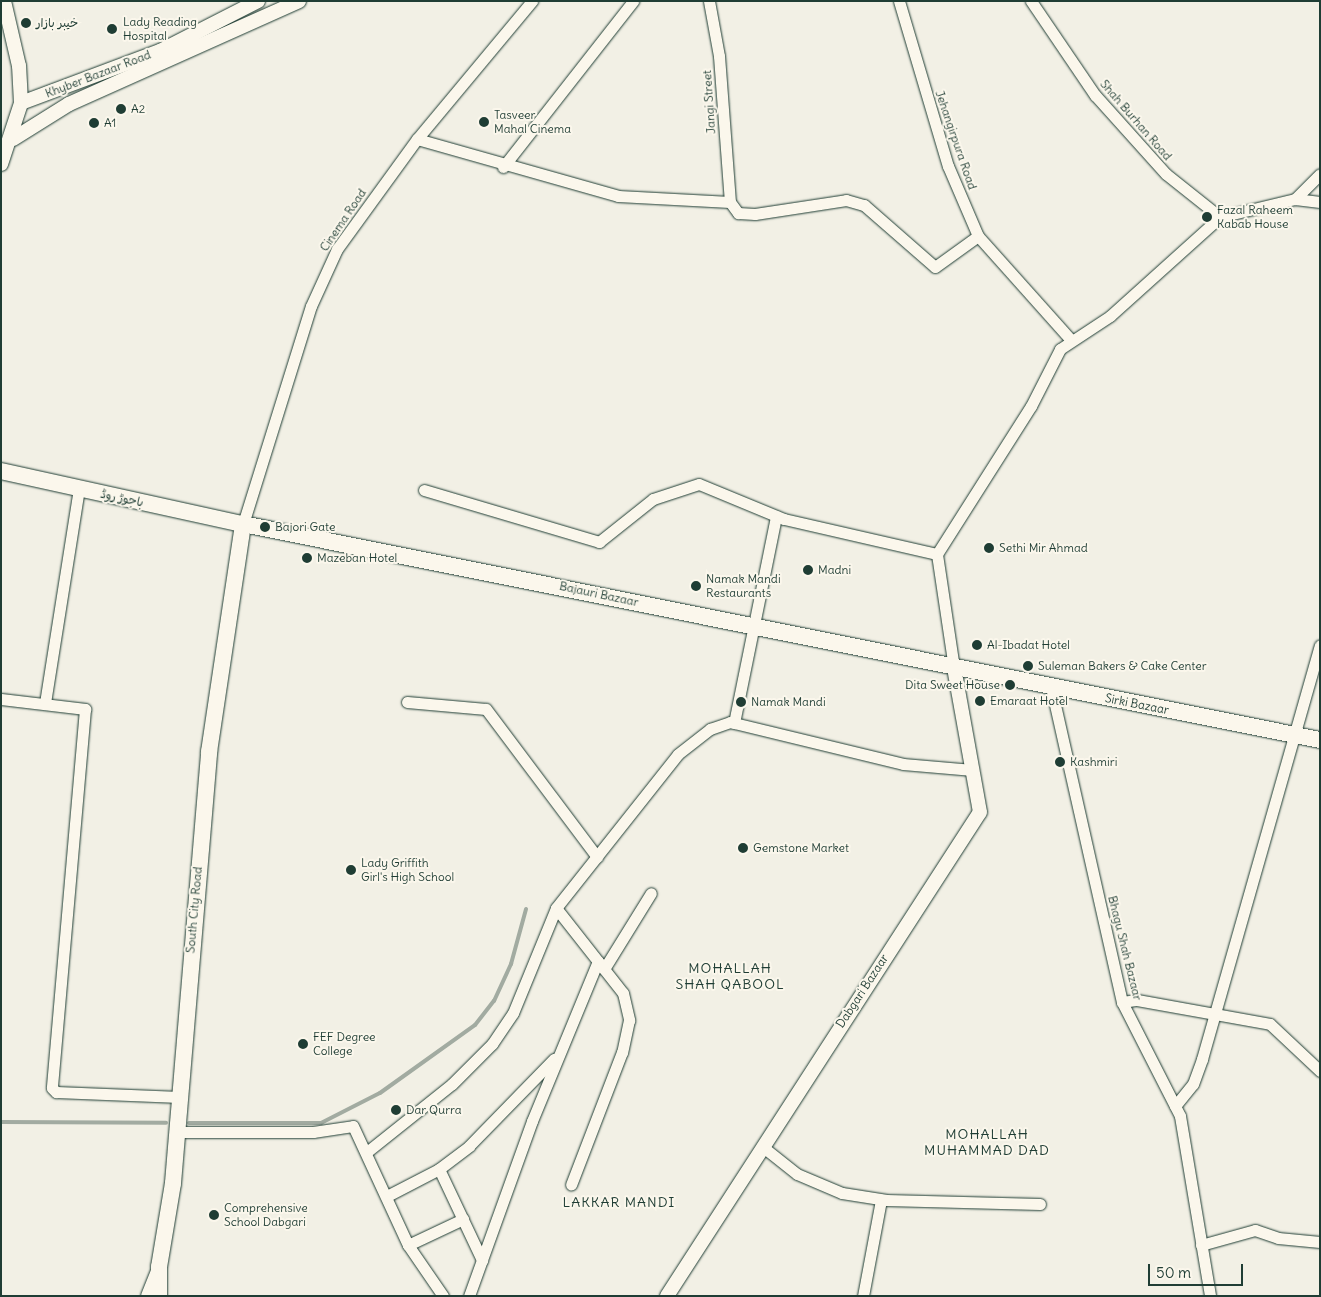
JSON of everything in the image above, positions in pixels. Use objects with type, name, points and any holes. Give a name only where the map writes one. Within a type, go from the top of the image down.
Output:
[{"type":"main road","name":"باجوڑ روڈ","points":[[1,471],[243,524]]},
{"type":"main road","name":"Bajauri Bazaar","points":[[243,524],[954,668]]},
{"type":"main road","name":"South City Road","points":[[152,1295],[159,1267],[177,1132],[209,752],[243,524]]},
{"type":"main road","name":"Sirki Bazaar","points":[[954,668],[1320,740]]},
{"type":"street","points":[[1,164],[13,139],[22,103],[19,66],[4,1]]},
{"type":"street","name":"Khyber Bazaar Road","points":[[22,103],[160,51],[258,1]]},
{"type":"street","points":[[13,139],[69,104],[299,1]]},
{"type":"street","name":"Cinema Road","points":[[243,524],[311,306],[337,249],[417,139],[532,1]]},
{"type":"street","points":[[503,167],[634,1]]},
{"type":"street","name":"Jangi Street","points":[[709,1],[719,56],[730,202]]},
{"type":"street","name":"Shah Burhan Road","points":[[1031,1],[1095,95],[1166,174],[1220,217]]},
{"type":"street","name":"Jehangirpura Road","points":[[902,2],[948,166],[978,236],[1071,340]]},
{"type":"street","points":[[417,139],[503,167],[638,200],[730,202],[738,213],[755,214],[846,200],[864,205],[935,267],[978,236]]},
{"type":"street","points":[[1296,199],[1320,174]]},
{"type":"street","points":[[954,668],[937,554],[1021,422],[1060,349],[1110,316],[1220,217],[1296,199],[1320,202]]},
{"type":"street","points":[[424,490],[599,542],[653,499],[699,484],[776,516],[937,554]]},
{"type":"street","points":[[45,703],[79,489]]},
{"type":"street","points":[[734,723],[752,626],[776,516]]},
{"type":"street","points":[[1175,1106],[1193,1084],[1292,734],[1320,645]]},
{"type":"street","name":"Dabgari Bazaar","points":[[667,1296],[980,812],[954,668]]},
{"type":"street","name":"Bhagu Shah Bazaar","points":[[1051,686],[1122,1002],[1175,1106],[1210,1296]]},
{"type":"street","points":[[1,699],[85,709],[52,1088],[56,1092],[180,1098]]},
{"type":"street","points":[[407,702],[480,707],[491,713],[597,856]]},
{"type":"street","points":[[368,1151],[452,1084],[492,1044],[512,1013],[556,908],[678,754],[710,729],[734,723],[903,764],[973,770]]},
{"type":"street","points":[[469,1296],[559,1054],[601,965],[652,893]]},
{"type":"street","points":[[556,908],[622,993],[629,1020],[622,1052],[571,1185]]},
{"type":"street","points":[[1122,1002],[1137,1000],[1211,1016],[1270,1024],[1320,1071]]},
{"type":"street","points":[[387,1196],[439,1169],[469,1146],[559,1054]]},
{"type":"street","points":[[177,1132],[313,1132],[348,1125],[356,1129],[368,1151],[408,1244],[443,1296]]},
{"type":"street","points":[[763,1147],[820,1187],[881,1200],[1040,1204]]},
{"type":"street","points":[[439,1169],[482,1260]]},
{"type":"street","points":[[863,1296],[881,1200]]},
{"type":"street","points":[[408,1244],[463,1219]]},
{"type":"street","points":[[1200,1245],[1255,1230],[1278,1238],[1320,1242]]},
{"type":"waterway","points":[[189,1123],[321,1123],[380,1093],[475,1025],[494,1001],[511,964],[526,909]]},
{"type":"waterway","points":[[1,1122],[166,1123]]},
{"type":"place","name":"خیبر بازار","points":[[26,23]]},
{"type":"place","name":"Lady Reading Hospital","points":[[112,29]]},
{"type":"place","name":"A2","points":[[121,109]]},
{"type":"place","name":"Tasveer Mahal Cinema","points":[[484,122]]},
{"type":"place","name":"A1","points":[[94,123]]},
{"type":"place","name":"Fazal Raheem Kabab House","points":[[1207,217]]},
{"type":"place","name":"Bajori Gate","points":[[265,527]]},
{"type":"place","name":"Sethi Mir Ahmad","points":[[989,548]]},
{"type":"place","name":"Mazeban Hotel","points":[[307,558]]},
{"type":"place","name":"Madni","points":[[808,570]]},
{"type":"place","name":"Namak Mandi Restaurants","points":[[696,586]]},
{"type":"place","name":"Al-Ibadat Hotel","points":[[977,645]]},
{"type":"place","name":"Suleman Bakers & Cake Center","points":[[1028,666]]},
{"type":"place","name":"Dita Sweet House","points":[[1010,685]]},
{"type":"place","name":"Emaraat Hotel","points":[[980,701]]},
{"type":"place","name":"Namak Mandi","points":[[741,702]]},
{"type":"place","name":"Kashmiri","points":[[1060,762]]},
{"type":"place","name":"Gemstone Market","points":[[743,848]]},
{"type":"place","name":"Lady Griffith Girl's High School","points":[[351,870]]},
{"type":"place","name":"FEF Degree College","points":[[303,1044]]},
{"type":"place","name":"Dar Qurra","points":[[396,1110]]},
{"type":"place","name":"Comprehensive School Dabgari","points":[[214,1215]]},
{"type":"district","name":"MOHALLAH SHAH QABOOL","points":[[730,976]]},
{"type":"district","name":"MOHALLAH MUHAMMAD DAD","points":[[987,1142]]},
{"type":"district","name":"LAKKAR MANDI","points":[[619,1202]]}]
